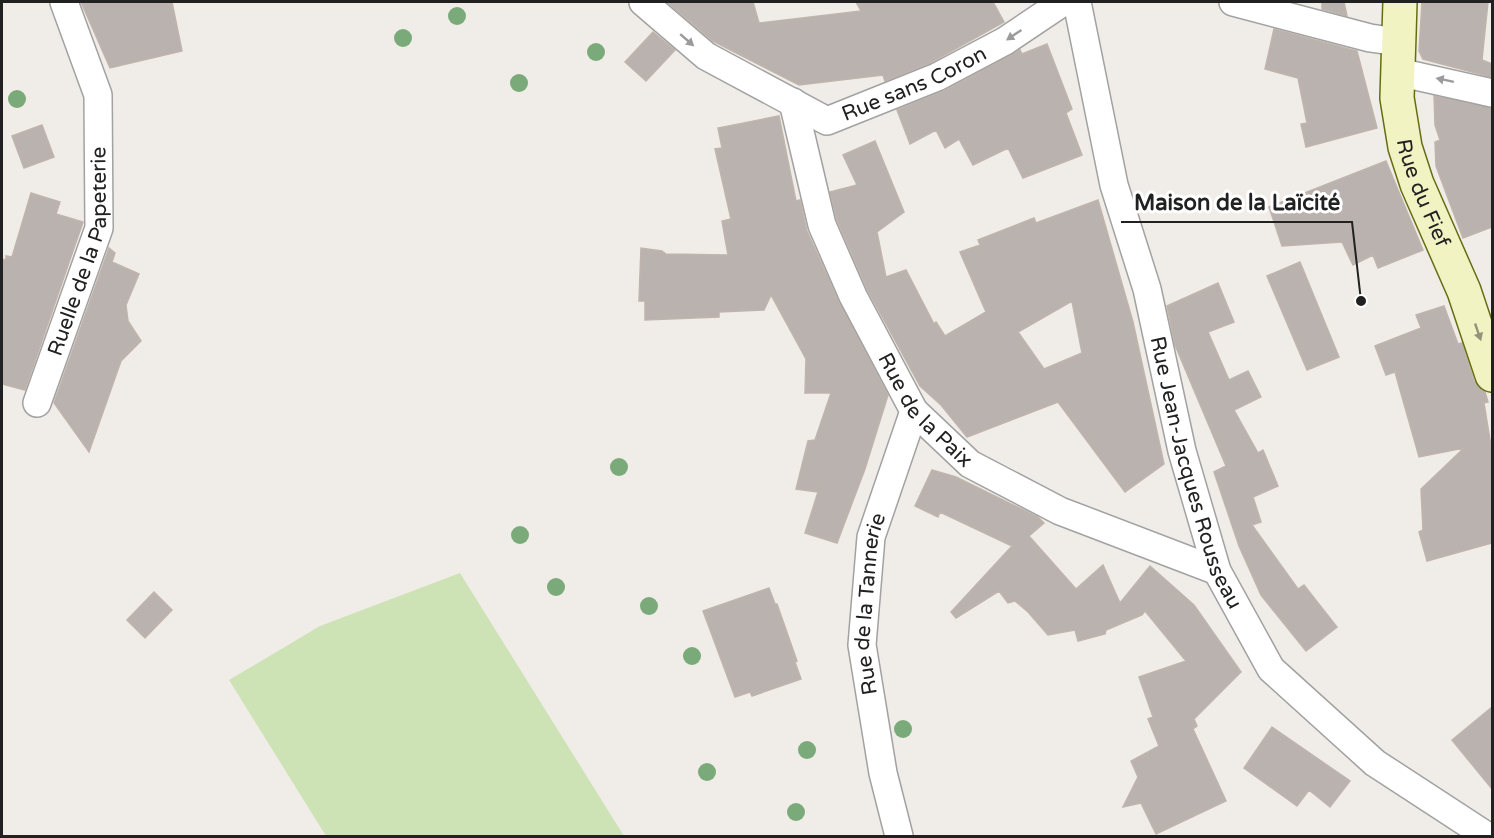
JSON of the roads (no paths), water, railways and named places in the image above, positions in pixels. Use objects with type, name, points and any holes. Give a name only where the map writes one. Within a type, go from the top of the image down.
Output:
[{"type":"street","name":"Ruelle de la Papeterie","points":[[37,403],[99,228],[98,95],[64,2]]},
{"type":"street","name":"Rue sans Coron","points":[[643,2],[706,56],[827,121],[937,77],[1005,41],[1063,2]]},
{"type":"street","name":"Rue Jean-Jacques Rousseau","points":[[1077,2],[1114,185],[1147,289],[1182,451],[1217,571],[1272,669],[1375,763],[1487,837]]},
{"type":"street","points":[[1233,2],[1398,57],[1492,93]]},
{"type":"street","name":"Rue du Fief","points":[[1400,2],[1398,108],[1411,169],[1464,291],[1492,373]]},
{"type":"street","name":"Rue de la Paix","points":[[793,102],[822,225],[853,296],[914,411],[970,464],[1060,511],[1217,571]]},
{"type":"street","name":"Rue de la Tannerie","points":[[899,837],[883,773],[861,645],[871,537],[914,411]]},
{"type":"place","name":"Maison de la Laïcité","points":[[1361,301]]}]
